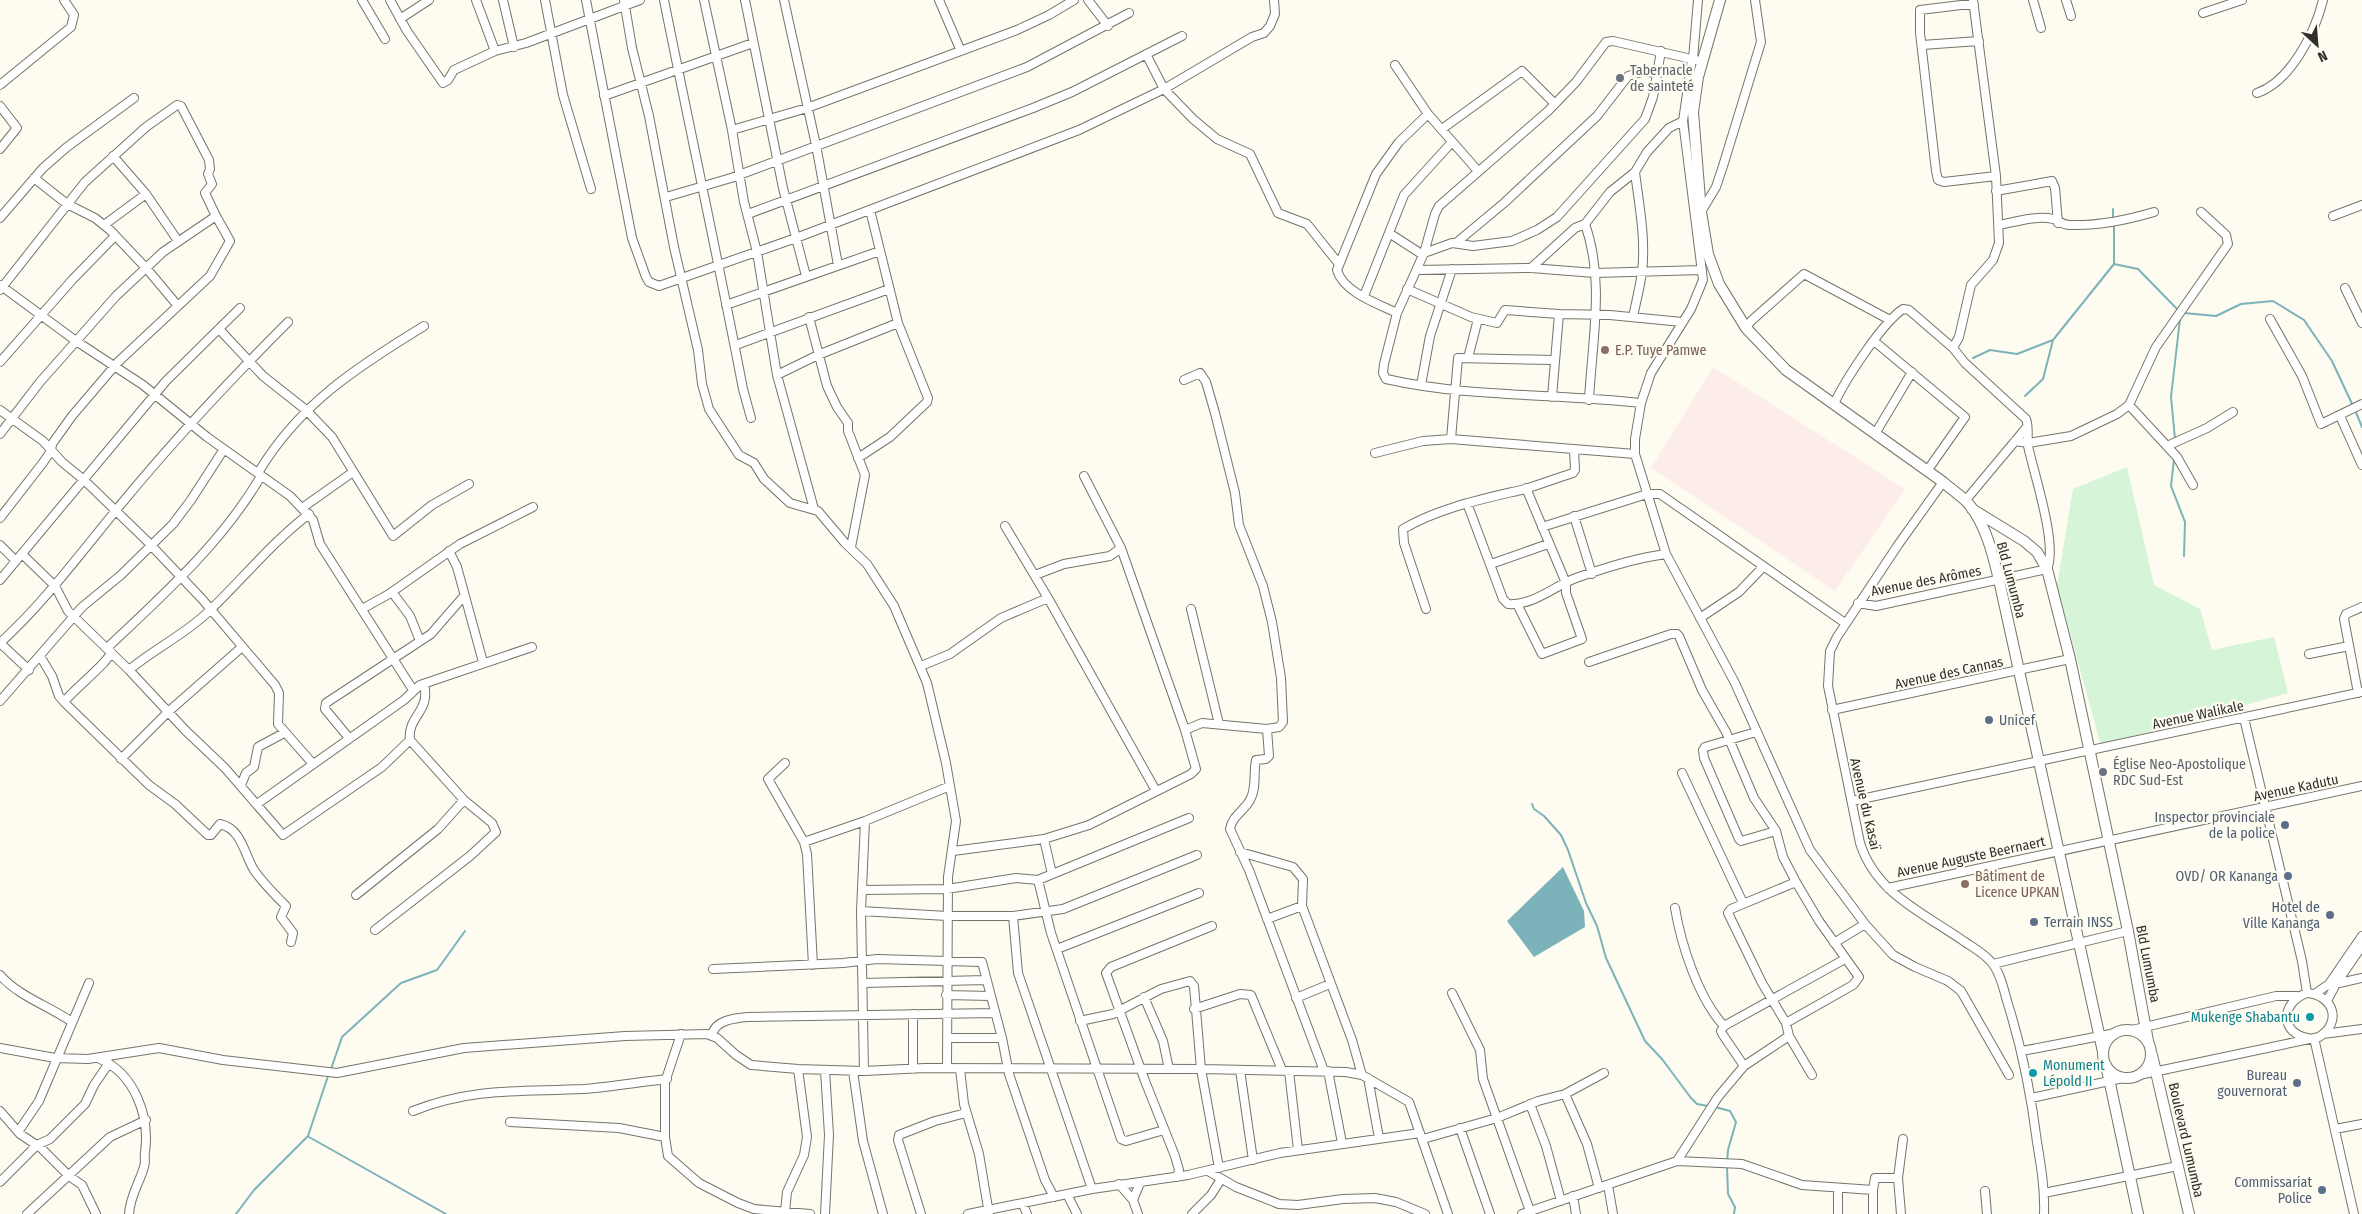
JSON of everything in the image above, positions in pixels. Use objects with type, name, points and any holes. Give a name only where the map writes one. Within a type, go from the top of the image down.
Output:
[{"type":"main road","points":[[1720,0],[1696,60],[1693,112],[1695,193],[1701,212],[1713,270],[1728,303],[1746,328],[1786,370],[1943,482],[1968,504]]},
{"type":"main road","name":"Bld Lumumba","points":[[1968,504],[2024,541],[2037,552],[2047,568],[2090,750],[2128,930],[2148,1040]]},
{"type":"main road","name":"Bld Lumumba","points":[[1968,504],[1989,543],[1999,580],[2103,1052]]},
{"type":"main road","points":[[2138,1214],[2103,1052],[2110,1037],[2116,1032],[2132,1030],[2144,1036],[2148,1040],[2157,1072]]},
{"type":"main road","points":[[2106,1065],[2113,1073],[2123,1078],[2140,1075],[2148,1066],[2152,1055]]},
{"type":"main road","name":"Boulevard Lumumba","points":[[2157,1072],[2189,1214]]},
{"type":"street","points":[[0,85],[71,27],[74,15],[64,0]]},
{"type":"street","points":[[362,0],[385,38]]},
{"type":"street","points":[[390,0],[400,19],[443,83],[448,80],[454,70],[495,51],[514,47],[551,34],[625,3],[640,0]]},
{"type":"street","points":[[400,19],[429,0]]},
{"type":"street","points":[[476,0],[495,51]]},
{"type":"street","points":[[503,0],[514,47]]},
{"type":"street","points":[[545,0],[563,95],[591,189]]},
{"type":"street","points":[[586,0],[632,238],[646,277],[649,282],[659,286],[796,238],[1073,132],[1164,89],[1252,38],[1264,33],[1274,18],[1274,0]]},
{"type":"street","points":[[664,0],[680,69],[726,305],[736,344],[743,389],[751,418]]},
{"type":"street","points":[[704,0],[732,130],[739,175],[757,252],[777,375],[814,509]]},
{"type":"street","points":[[745,0],[785,200],[806,276]]},
{"type":"street","points":[[784,0],[816,145],[838,265]]},
{"type":"street","points":[[939,0],[960,49]]},
{"type":"street","points":[[732,130],[807,108],[960,49],[1032,24],[1074,0]]},
{"type":"street","points":[[1088,0],[1108,26]]},
{"type":"street","points":[[1698,0],[1696,60],[1683,121],[1695,193],[1702,270],[1701,289],[1651,373],[1641,403],[1634,454],[1666,554],[1735,683],[1810,850],[1865,924],[1893,955],[1948,981],[1961,991],[2008,1075]]},
{"type":"street","points":[[1701,212],[1716,187],[1761,42],[1755,0]]},
{"type":"street","points":[[2032,0],[2041,28]]},
{"type":"street","points":[[2066,0],[2071,16]]},
{"type":"street","points":[[2203,13],[2242,0]]},
{"type":"street","points":[[2257,93],[2273,86],[2286,73],[2306,44],[2323,0]]},
{"type":"street","points":[[625,3],[681,278],[698,350],[702,384],[707,403],[715,420],[739,455],[754,463],[764,479],[787,501],[814,509],[822,514],[841,538],[867,564],[894,606],[927,683],[956,821],[948,889],[947,916],[947,1068]]},
{"type":"street","points":[[1953,348],[1959,337],[1971,285],[1997,252],[1999,225],[1996,176],[1974,3],[1921,8],[1922,45],[1938,180],[1944,182],[1996,176]]},
{"type":"street","points":[[666,197],[702,188],[739,175],[1027,67],[1129,14]]},
{"type":"street","points":[[748,214],[1033,108],[1072,92],[1182,36]]},
{"type":"street","points":[[1922,45],[1979,40]]},
{"type":"street","points":[[1641,403],[1454,391],[1389,380],[1384,376],[1384,364],[1397,314],[1407,289],[1418,270],[1439,206],[1555,104],[1598,55],[1606,42],[1613,41],[1696,60]]},
{"type":"street","points":[[604,96],[753,43]]},
{"type":"street","points":[[1424,254],[1443,245],[1456,243],[1473,246],[1512,241],[1537,230],[1557,217],[1645,120],[1653,96],[1661,52]]},
{"type":"street","points":[[1146,54],[1164,89],[1210,134],[1223,142],[1247,151],[1278,213],[1307,224],[1339,264]]},
{"type":"street","points":[[1394,65],[1428,114],[1478,171]]},
{"type":"street","points":[[1442,129],[1522,71],[1555,104]]},
{"type":"street","points":[[1456,243],[1504,203],[1597,116],[1628,76],[1645,71],[1657,74]]},
{"type":"street","points":[[0,218],[34,178],[67,147],[134,98]]},
{"type":"street","points":[[0,518],[51,451],[52,444],[72,416],[114,367],[210,276],[229,243],[229,238],[206,196],[212,184],[208,174],[210,169],[208,160],[199,138],[180,104],[171,108],[146,127],[85,182],[1,287],[76,341],[114,367],[154,394],[191,425],[260,475],[309,514],[316,526],[320,544],[413,690]]},
{"type":"street","points":[[0,106],[17,128],[0,149]]},
{"type":"street","points":[[1397,314],[1364,296],[1339,276],[1339,264],[1376,174],[1399,142],[1428,114]]},
{"type":"street","points":[[1531,268],[1575,228],[1585,224],[1610,192],[1635,172],[1648,152],[1670,128],[1683,121]]},
{"type":"street","points":[[1364,296],[1404,195],[1452,142]]},
{"type":"street","points":[[113,156],[146,194],[178,241]]},
{"type":"street","points":[[1633,317],[1642,272],[1642,225],[1635,172]]},
{"type":"street","points":[[34,178],[67,204],[104,225],[147,269],[178,306]]},
{"type":"street","points":[[1996,191],[2052,182],[2055,188],[2058,223]]},
{"type":"street","points":[[104,225],[146,194]]},
{"type":"street","points":[[2334,216],[2362,204]]},
{"type":"street","points":[[858,458],[890,437],[927,402],[928,392],[898,323],[870,210]]},
{"type":"street","points":[[1999,225],[2042,219],[2054,219],[2058,223],[2072,225],[2093,224],[2117,221],[2154,212]]},
{"type":"street","points":[[2015,441],[2028,443],[2080,432],[2129,405],[2149,358],[2228,244],[2226,235],[2202,212]]},
{"type":"street","points":[[0,434],[76,341],[116,296],[178,241],[216,216]]},
{"type":"street","points":[[1585,224],[1596,273],[1589,400]]},
{"type":"street","points":[[1389,234],[1424,254]]},
{"type":"street","points":[[0,362],[42,316],[73,278],[115,236]]},
{"type":"street","points":[[726,305],[880,251]]},
{"type":"street","points":[[1418,270],[1531,268],[1596,273],[1702,270]]},
{"type":"street","points":[[1421,385],[1430,336],[1439,303],[1452,269]]},
{"type":"street","points":[[1746,328],[1751,321],[1804,274],[1890,320]]},
{"type":"street","points":[[2344,288],[2362,323]]},
{"type":"street","points":[[736,344],[889,289]]},
{"type":"street","points":[[1407,289],[1478,319],[1499,322],[1505,310],[1633,317],[1682,322]]},
{"type":"street","points":[[0,580],[154,394],[240,308]]},
{"type":"street","points":[[1834,404],[1842,388],[1874,340],[1890,320],[1906,309],[1953,348],[1965,362],[2026,419],[2028,424],[2026,428],[2028,443],[2050,540],[2050,562],[2047,568]]},
{"type":"street","points":[[1552,397],[1559,314]]},
{"type":"street","points":[[809,317],[830,393],[848,423],[848,431],[865,477],[851,547]]},
{"type":"street","points":[[1468,358],[1478,319]]},
{"type":"street","points":[[2270,320],[2302,376],[2321,423],[2324,424],[2356,406]]},
{"type":"street","points":[[28,670],[0,643],[55,586],[115,511],[248,361],[288,322]]},
{"type":"street","points":[[777,375],[818,355],[898,323]]},
{"type":"street","points":[[64,702],[86,678],[107,662],[109,650],[182,578],[223,530],[306,410],[340,381],[424,326]]},
{"type":"street","points":[[219,329],[248,361],[279,390],[306,410],[332,438],[394,536],[426,509],[469,484]]},
{"type":"street","points":[[1874,340],[1964,417],[1927,471]]},
{"type":"street","points":[[1451,440],[1457,360],[1460,357],[1554,360]]},
{"type":"street","points":[[1875,434],[1912,372]]},
{"type":"street","points":[[1184,380],[1200,373],[1210,392],[1233,484],[1240,525],[1263,586],[1272,622],[1281,678],[1283,722],[1279,726],[1267,729],[1202,723],[1184,730]]},
{"type":"street","points":[[2129,405],[2167,446],[2185,469],[2193,485]]},
{"type":"street","points":[[0,410],[43,441],[51,451],[151,545],[211,609],[275,685],[279,693],[276,718],[284,733],[314,764]]},
{"type":"street","points":[[2167,446],[2207,428],[2233,412]]},
{"type":"street","points":[[2340,416],[2362,465]]},
{"type":"street","points":[[1968,504],[2026,428]]},
{"type":"street","points":[[1375,453],[1416,442],[1451,440],[1634,454]]},
{"type":"street","points":[[0,700],[88,601],[121,575],[173,524],[192,500],[224,449]]},
{"type":"street","points":[[1426,609],[1402,530],[1434,513],[1467,502],[1526,488],[1575,472],[1574,450]]},
{"type":"street","points":[[302,508],[354,472]]},
{"type":"street","points":[[953,851],[1044,839],[1089,825],[1195,771],[1184,730],[1121,548],[1084,476]]},
{"type":"street","name":"Avenue du Kasaï","points":[[1943,482],[1845,623],[1830,651],[1828,686],[1860,843],[1868,865],[1888,888],[1993,964]]},
{"type":"street","points":[[1517,604],[1542,654],[1582,639],[1566,593],[1566,583],[1526,488]]},
{"type":"street","points":[[1542,527],[1647,494],[1660,494],[1845,623]]},
{"type":"street","points":[[1467,502],[1503,599],[1508,604],[1517,604],[1592,574],[1666,554]]},
{"type":"street","points":[[362,608],[392,592],[449,551],[534,506]]},
{"type":"street","points":[[127,668],[211,609],[243,579],[283,534],[309,514]]},
{"type":"street","points":[[1574,516],[1592,574]]},
{"type":"street","points":[[1005,526],[1048,598],[1156,791]]},
{"type":"street","points":[[0,544],[16,560]]},
{"type":"street","points":[[1491,564],[1548,544]]},
{"type":"street","points":[[1034,575],[1064,564],[1110,556],[1121,548]]},
{"type":"street","points":[[449,551],[456,567],[483,662]]},
{"type":"street","points":[[23,554],[55,586],[65,606],[75,617],[241,785],[279,831],[286,834],[382,767],[410,740]]},
{"type":"street","points":[[1700,618],[1739,592],[1764,567]]},
{"type":"street","name":"Avenue des Arômes","points":[[1858,603],[1876,606],[2047,568]]},
{"type":"street","points":[[392,592],[410,616],[420,640]]},
{"type":"street","points":[[349,738],[324,706],[365,675],[394,659],[439,626],[464,596]]},
{"type":"street","points":[[921,666],[950,654],[1001,618],[1048,598]]},
{"type":"street","points":[[2360,693],[2349,646],[2345,616],[2351,610],[2362,607]]},
{"type":"street","points":[[1190,609],[1219,724]]},
{"type":"street","points":[[1589,662],[1677,634],[1702,690],[1729,740],[1754,798],[1776,831],[1783,857],[1796,882],[1834,944],[1858,974],[1857,982],[1786,1023]]},
{"type":"street","points":[[2309,654],[2349,646]]},
{"type":"street","points":[[122,759],[168,712],[242,647]]},
{"type":"street","points":[[257,804],[404,700],[413,690],[483,662],[532,647]]},
{"type":"street","points":[[40,656],[52,676],[56,692],[64,702],[149,785],[174,804],[208,835],[211,835],[220,824],[233,831],[247,853],[253,869],[286,906],[281,916],[293,932],[291,942]]},
{"type":"street","name":"Avenue des Cannas","points":[[1832,710],[2070,659]]},
{"type":"street","points":[[107,662],[127,668]]},
{"type":"street","points":[[375,930],[470,856],[496,832],[487,818],[464,800],[410,740],[410,726],[423,708],[424,684]]},
{"type":"street","name":"Avenue Walikale","points":[[1852,801],[2360,693]]},
{"type":"street","points":[[2244,718],[2302,961],[2307,992]]},
{"type":"street","points":[[1267,729],[1269,756],[1266,759],[1256,760],[1253,792],[1250,801],[1231,824],[1230,830],[1267,919],[1320,1060],[1326,1071],[1342,1143]]},
{"type":"street","points":[[1756,732],[1705,747],[1703,750],[1738,839],[1747,840],[1776,831]]},
{"type":"street","points":[[241,785],[246,774],[254,767],[258,747],[284,733]]},
{"type":"street","points":[[785,763],[768,779],[804,842],[808,854],[813,965]]},
{"type":"street","points":[[1682,773],[1743,903]]},
{"type":"street","points":[[804,842],[865,821],[950,786]]},
{"type":"street","name":"Avenue Kadutu","points":[[2058,851],[2362,786]]},
{"type":"street","points":[[356,895],[438,829],[464,800]]},
{"type":"street","points":[[862,890],[948,889],[1016,878],[1038,880],[1189,818]]},
{"type":"street","points":[[864,1071],[861,911],[865,821]]},
{"type":"street","points":[[1044,839],[1052,874]]},
{"type":"street","name":"Avenue Auguste Beernaert","points":[[1888,888],[2058,851]]},
{"type":"street","points":[[1240,852],[1296,868],[1303,879],[1302,906],[1365,1077],[1379,1138]]},
{"type":"street","points":[[861,911],[947,916],[1012,916],[1068,908],[1197,855]]},
{"type":"street","points":[[1038,880],[1044,911],[1056,949],[1096,1070],[1122,1140],[1164,1130]]},
{"type":"street","points":[[1796,882],[1743,903],[1728,910],[1728,913],[1772,1000],[1786,1023],[1789,1036],[1812,1075]]},
{"type":"street","points":[[1900,897],[1908,884]]},
{"type":"street","points":[[1056,949],[1199,893]]},
{"type":"street","points":[[1267,919],[1302,906]]},
{"type":"street","points":[[1675,908],[1681,938],[1696,979],[1708,1004],[1724,1026]]},
{"type":"street","points":[[1012,916],[1018,973],[1092,1189]]},
{"type":"street","points":[[1834,944],[1865,924]]},
{"type":"street","points":[[1178,1174],[1164,1130],[1106,974],[1109,969],[1212,926]]},
{"type":"street","points":[[2044,1214],[2044,1194],[2031,1098],[2022,1051],[2002,986],[1993,964],[2128,930]]},
{"type":"street","points":[[2328,1001],[2332,984],[2362,936]]},
{"type":"street","points":[[2332,984],[2362,946]]},
{"type":"street","points":[[713,969],[813,965],[893,958],[980,961],[1002,1038],[1008,1070],[1045,1180],[1054,1197]]},
{"type":"street","points":[[1744,1066],[1722,1035],[1721,1031],[1724,1026],[1845,959]]},
{"type":"street","points":[[0,975],[13,988],[43,1003],[72,1022]]},
{"type":"street","points":[[2316,993],[2332,984],[2362,978]]},
{"type":"street","points":[[863,983],[986,980]]},
{"type":"street","points":[[1080,1022],[1103,1017],[1144,997],[1182,982],[1190,981],[1194,986],[1194,1009],[1201,1069],[1219,1168]]},
{"type":"street","points":[[18,1132],[39,1101],[88,983]]},
{"type":"street","points":[[1296,998],[1330,984]]},
{"type":"street","points":[[2132,1030],[2146,1025],[2276,996],[2297,996],[2307,992],[2316,993],[2328,1001],[2331,1008],[2332,1021],[2323,1034]]},
{"type":"street","points":[[1452,993],[1480,1050],[1483,1079],[1532,1212],[1561,1200],[1677,1161],[1742,1164],[1790,1183],[1873,1190]]},
{"type":"street","points":[[1194,1009],[1240,994],[1252,995],[1285,1070],[1298,1150]]},
{"type":"street","points":[[946,995],[990,996]]},
{"type":"street","points":[[2297,996],[2288,1006],[2287,1020],[2293,1031],[2311,1038]]},
{"type":"street","points":[[1144,997],[1163,1040],[1169,1069]]},
{"type":"street","points":[[712,1036],[716,1027],[722,1023],[748,1016],[994,1013]]},
{"type":"street","points":[[912,1014],[913,1069]]},
{"type":"street","points":[[2140,1075],[2323,1034],[2362,1028]]},
{"type":"street","points":[[2022,1051],[2116,1032]]},
{"type":"street","points":[[681,1034],[664,1091],[665,1137],[668,1156],[699,1183],[748,1207],[810,1214]]},
{"type":"street","points":[[0,1049],[56,1058],[100,1059],[126,1052],[159,1048],[223,1060],[337,1074],[464,1048],[625,1036],[681,1034],[712,1036],[752,1065],[798,1069],[852,1071],[947,1068],[1008,1070],[1201,1069],[1326,1071],[1365,1077],[1409,1102],[1448,1214]]},
{"type":"street","points":[[1677,1161],[1718,1097],[1744,1066],[1789,1036]]},
{"type":"street","points":[[948,1038],[1002,1038]]},
{"type":"street","points":[[2311,1038],[2335,1129],[2353,1214],[2362,1212]]},
{"type":"street","points":[[100,1059],[109,1063],[132,1087],[146,1120],[148,1134],[145,1165],[132,1194],[128,1214]]},
{"type":"street","points":[[1315,1071],[1320,1060]]},
{"type":"street","points":[[0,1182],[37,1145],[50,1139],[85,1104],[94,1085],[109,1063]]},
{"type":"street","points":[[785,1212],[787,1192],[804,1154],[807,1137],[798,1069]]},
{"type":"street","points":[[960,1069],[966,1113],[979,1154],[988,1212]]},
{"type":"street","points":[[825,1070],[829,1135],[825,1214]]},
{"type":"street","points":[[1240,1070],[1253,1160]]},
{"type":"street","points":[[852,1071],[863,1141],[883,1214]]},
{"type":"street","points":[[968,1214],[988,1212],[1119,1184],[1140,1183],[1178,1174],[1188,1175],[1298,1150],[1379,1138],[1422,1136],[1460,1128],[1497,1118],[1530,1104],[1565,1094],[1604,1073]]},
{"type":"street","points":[[2031,1098],[2123,1078]]},
{"type":"street","points":[[413,1111],[448,1099],[488,1091],[590,1088],[667,1079]]},
{"type":"street","points":[[1565,1094],[1587,1144],[1599,1188]]},
{"type":"street","points":[[1530,1104],[1546,1146],[1561,1200]]},
{"type":"street","points":[[0,1111],[18,1132],[37,1145],[69,1176],[82,1185],[96,1214]]},
{"type":"street","points":[[921,1214],[898,1140],[899,1135],[935,1121],[966,1113]]},
{"type":"street","points":[[27,1214],[110,1137],[146,1120]]},
{"type":"street","points":[[510,1122],[604,1126],[665,1137]]},
{"type":"street","points":[[2335,1129],[2362,1124]]},
{"type":"street","points":[[1460,1128],[1490,1214]]},
{"type":"street","points":[[1901,1214],[1898,1178],[1903,1139]]},
{"type":"street","points":[[2044,1194],[2178,1166]]},
{"type":"street","points":[[1208,1171],[1265,1199],[1289,1206],[1343,1199],[1375,1198],[1396,1202],[1425,1214]]},
{"type":"street","points":[[1873,1214],[1875,1178],[1898,1178]]},
{"type":"street","points":[[1192,1214],[1211,1195],[1222,1179]]},
{"type":"street","points":[[1133,1200],[1140,1183]]},
{"type":"street","points":[[1119,1184],[1133,1200],[1138,1214]]},
{"type":"street","points":[[1608,1185],[1613,1214]]},
{"type":"street","points":[[1838,1188],[1838,1214]]},
{"type":"street","points":[[1985,1191],[1987,1214]]},
{"type":"street","points":[[1067,1194],[1077,1214]]},
{"type":"street","points":[[1573,1196],[1576,1214]]},
{"type":"street","points":[[1023,1204],[1027,1214]]},
{"type":"shaded area","points":[[1713,367],[1905,489],[1835,591],[1651,468]]},
{"type":"green space","points":[[2127,467],[2154,585],[2200,609],[2212,650],[2274,637],[2288,693],[2101,746],[2057,586],[2073,489]]},
{"type":"water","points":[[1563,867],[1584,911],[1585,927],[1534,957],[1507,921]]},
{"type":"waterway","points":[[2113,209],[2113,220]]},
{"type":"waterway","points":[[1973,358],[1990,350],[2017,354],[2053,340],[2114,264],[2114,224]]},
{"type":"waterway","points":[[2114,264],[2138,269],[2178,310]]},
{"type":"waterway","points":[[2184,313],[2216,316],[2241,304],[2273,301],[2304,320],[2332,361],[2353,406]]},
{"type":"waterway","points":[[2175,439],[2171,397],[2180,319]]},
{"type":"waterway","points":[[2025,396],[2043,379],[2053,340]]},
{"type":"waterway","points":[[2355,410],[2362,427]]},
{"type":"waterway","points":[[2174,459],[2171,486],[2185,522],[2184,556]]},
{"type":"waterway","points":[[1532,804],[1534,809],[1544,816],[1561,835],[1586,903],[1597,926],[1606,958],[1645,1041],[1662,1059],[1691,1098],[1697,1104],[1708,1106]]},
{"type":"waterway","points":[[331,1069],[342,1037],[401,983],[437,970],[465,931]]},
{"type":"waterway","points":[[236,1214],[254,1190],[308,1136],[329,1073]]},
{"type":"waterway","points":[[1715,1107],[1730,1111],[1736,1122],[1728,1150],[1727,1162]]},
{"type":"waterway","points":[[309,1137],[446,1214]]},
{"type":"waterway","points":[[1727,1167],[1728,1194],[1735,1207],[1734,1214]]},
{"type":"place","name":"Tabernacle de sainteté","points":[[1620,78]]},
{"type":"place","name":"E.P. Tuye Pamwe","points":[[1605,350]]},
{"type":"place","name":"Unicef","points":[[1989,720]]},
{"type":"place","name":"Église Neo-Apostolique RDC Sud-Est","points":[[2103,772]]},
{"type":"place","name":"Inspector provinciale de la police","points":[[2285,825]]},
{"type":"place","name":"OVD/ OR Kananga","points":[[2288,876]]},
{"type":"place","name":"Bâtiment de Licence UPKAN","points":[[1965,884]]},
{"type":"place","name":"Hotel de Ville Kananga","points":[[2330,915]]},
{"type":"place","name":"Terrain INSS","points":[[2034,922]]},
{"type":"place","name":"Mukenge Shabantu","points":[[2310,1017]]},
{"type":"place","name":"Monument Lépold II","points":[[2033,1073]]},
{"type":"place","name":"Bureau gouvernorat","points":[[2297,1083]]},
{"type":"place","name":"Commissariat Police","points":[[2322,1190]]}]
